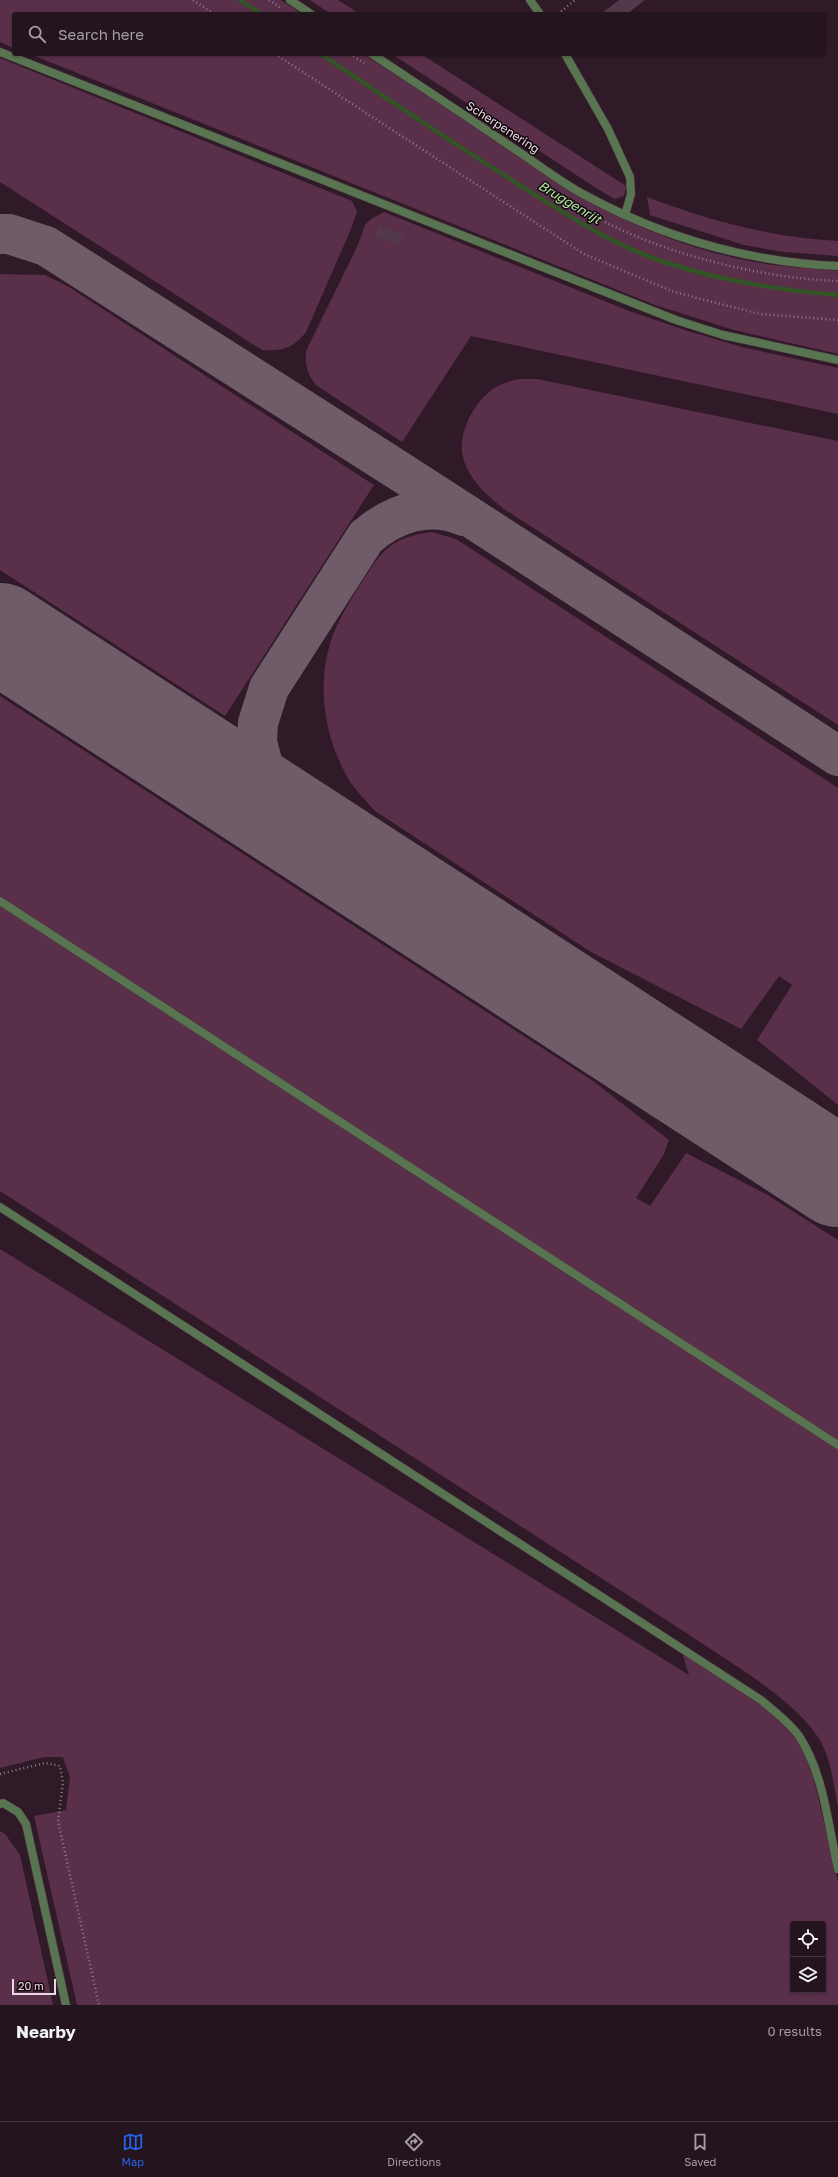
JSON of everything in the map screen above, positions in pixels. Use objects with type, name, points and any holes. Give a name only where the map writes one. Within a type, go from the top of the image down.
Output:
[{"type":"street","points":[[290,0],[308,12]]},
{"type":"street","points":[[530,0],[539,12]]},
{"type":"street","points":[[0,52],[676,320],[723,335],[838,360]]},
{"type":"street","name":"Scherpenering","points":[[375,56],[580,192],[625,215],[669,233],[734,253],[771,260],[838,266]]},
{"type":"street","points":[[566,56],[608,129],[630,177],[631,194],[625,215]]},
{"type":"street","points":[[0,901],[838,1445]]},
{"type":"street","points":[[0,1207],[761,1700],[790,1725],[813,1762],[838,1869]]},
{"type":"street","points":[[0,1804],[2,1803],[18,1812],[26,1824],[66,2005]]},
{"type":"path","points":[[193,0],[211,12]]},
{"type":"path","points":[[560,12],[575,0]]},
{"type":"path","points":[[279,56],[584,254],[674,292],[760,314],[838,320]]},
{"type":"path","points":[[0,1774],[45,1763],[60,1766],[63,1783],[58,1821],[99,2005]]},
{"type":"shaded area","points":[[0,0],[281,0],[299,12],[12,12],[12,47],[0,42]]},
{"type":"shaded area","points":[[310,0],[338,0],[357,12],[328,12]]},
{"type":"shaded area","points":[[35,56],[366,56],[612,213],[645,229],[697,248],[750,261],[772,265],[838,271],[838,354],[734,330],[655,305]]},
{"type":"shaded area","points":[[395,56],[424,56],[626,186],[624,196],[615,199]]},
{"type":"shaded area","points":[[0,58],[352,201],[357,212],[351,229],[306,332],[301,338],[287,348],[262,350],[0,182]]},
{"type":"shaded area","points":[[647,197],[717,220],[764,232],[838,241],[838,256],[784,252],[744,245],[650,215]]},
{"type":"shaded area","points":[[384,212],[629,311],[742,347],[838,368],[838,414],[471,336],[402,442],[316,385],[310,377],[306,361],[306,351],[358,245],[365,225],[371,219]]},
{"type":"shaded area","points":[[0,274],[45,275],[69,287],[374,485],[225,716],[0,570]]},
{"type":"shaded area","points":[[519,379],[537,379],[838,441],[838,725],[504,509],[479,486],[469,472],[463,457],[462,438],[465,429],[474,410],[486,395],[499,386]]},
{"type":"shaded area","points":[[432,532],[456,539],[838,788],[838,1105],[757,1040],[792,985],[779,976],[741,1029],[591,952],[375,811],[351,783],[334,749],[325,711],[324,673],[327,654],[333,635],[342,615],[367,573],[381,555],[396,542],[418,534]]},
{"type":"shaded area","points":[[0,696],[593,1081],[669,1140],[664,1154],[636,1198],[650,1206],[686,1153],[766,1194],[838,1240],[838,1808],[831,1768],[823,1746],[813,1730],[799,1715],[763,1684],[688,1634],[0,1191]]},
{"type":"shaded area","points":[[0,1249],[689,1675],[682,1652],[783,1720],[798,1736],[812,1771],[838,1882],[838,2005],[77,2005],[34,1816],[66,1810],[70,1777],[63,1757],[44,1757],[0,1768]]},
{"type":"shaded area","points":[[0,1831],[5,1834],[20,1855],[53,2005],[0,2005]]},
{"type":"building","points":[[619,0],[645,0],[630,12],[604,12]]},
{"type":"building","points":[[379,225],[404,235],[399,245],[375,236]]},
{"type":"waterway","name":"Bruggenrijt","points":[[240,0],[258,12]]},
{"type":"waterway","name":"Bruggenrijt","points":[[324,56],[443,136],[570,217],[644,255],[685,269],[750,284],[838,295]]},
{"type":"taxiway","points":[[0,234],[9,234],[46,246],[407,476],[838,756]]},
{"type":"taxiway","points":[[323,842],[297,822],[278,801],[268,785],[257,742],[258,723],[269,688],[366,537],[388,521],[412,512],[438,510],[464,516]]},
{"type":"runway","points":[[0,633],[838,1177]]}]
